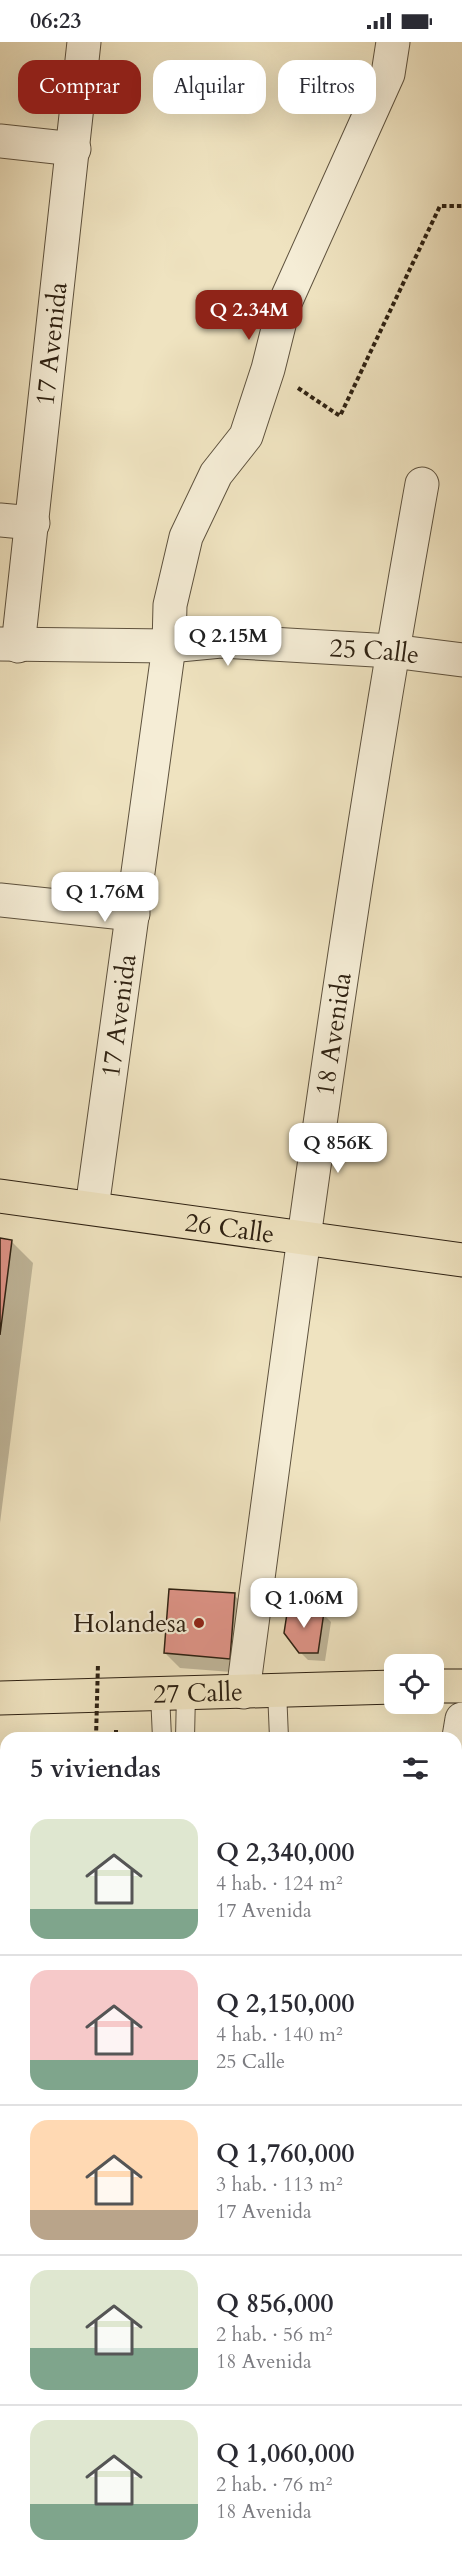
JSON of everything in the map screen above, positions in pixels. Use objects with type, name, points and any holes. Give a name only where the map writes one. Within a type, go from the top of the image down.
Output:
[{"type":"main road","name":"26 Calle","points":[[0,1196],[462,1260]]},
{"type":"main road","points":[[444,1686],[462,1686]]},
{"type":"main road","name":"27 Calle","points":[[0,1698],[384,1688]]},
{"type":"street","name":"17 Avenida","points":[[9,645],[33,523],[84,42]]},
{"type":"street","name":"17 Avenida","points":[[92,1208],[169,646],[170,605],[186,537],[216,474],[246,436],[268,369],[285,304],[388,74],[393,42]]},
{"type":"street","points":[[0,141],[74,149]]},
{"type":"street","name":"18 Avenida","points":[[243,1692],[303,1237],[392,651],[422,484]]},
{"type":"street","points":[[0,520],[33,523]]},
{"type":"street","name":"25 Calle","points":[[9,645],[169,646],[221,641],[392,651],[462,660]]},
{"type":"street","points":[[0,900],[133,914]]},
{"type":"lane","points":[[277,1690],[279,1732]]},
{"type":"lane","points":[[164,1732],[173,1694]]},
{"type":"lane","points":[[173,1694],[183,1732]]},
{"type":"path","points":[[268,369],[340,416],[440,206],[462,206]]},
{"type":"path","points":[[96,1732],[98,1663]]},
{"type":"building","points":[[0,1238],[12,1240],[0,1335]]},
{"type":"building","name":"Holandesa","points":[[169,1589],[235,1593],[230,1659],[164,1653]]},
{"type":"building","points":[[288,1607],[324,1612],[318,1653],[299,1653],[284,1633]]},
{"type":"place","name":"Holandesa","points":[[199,1623]]}]
